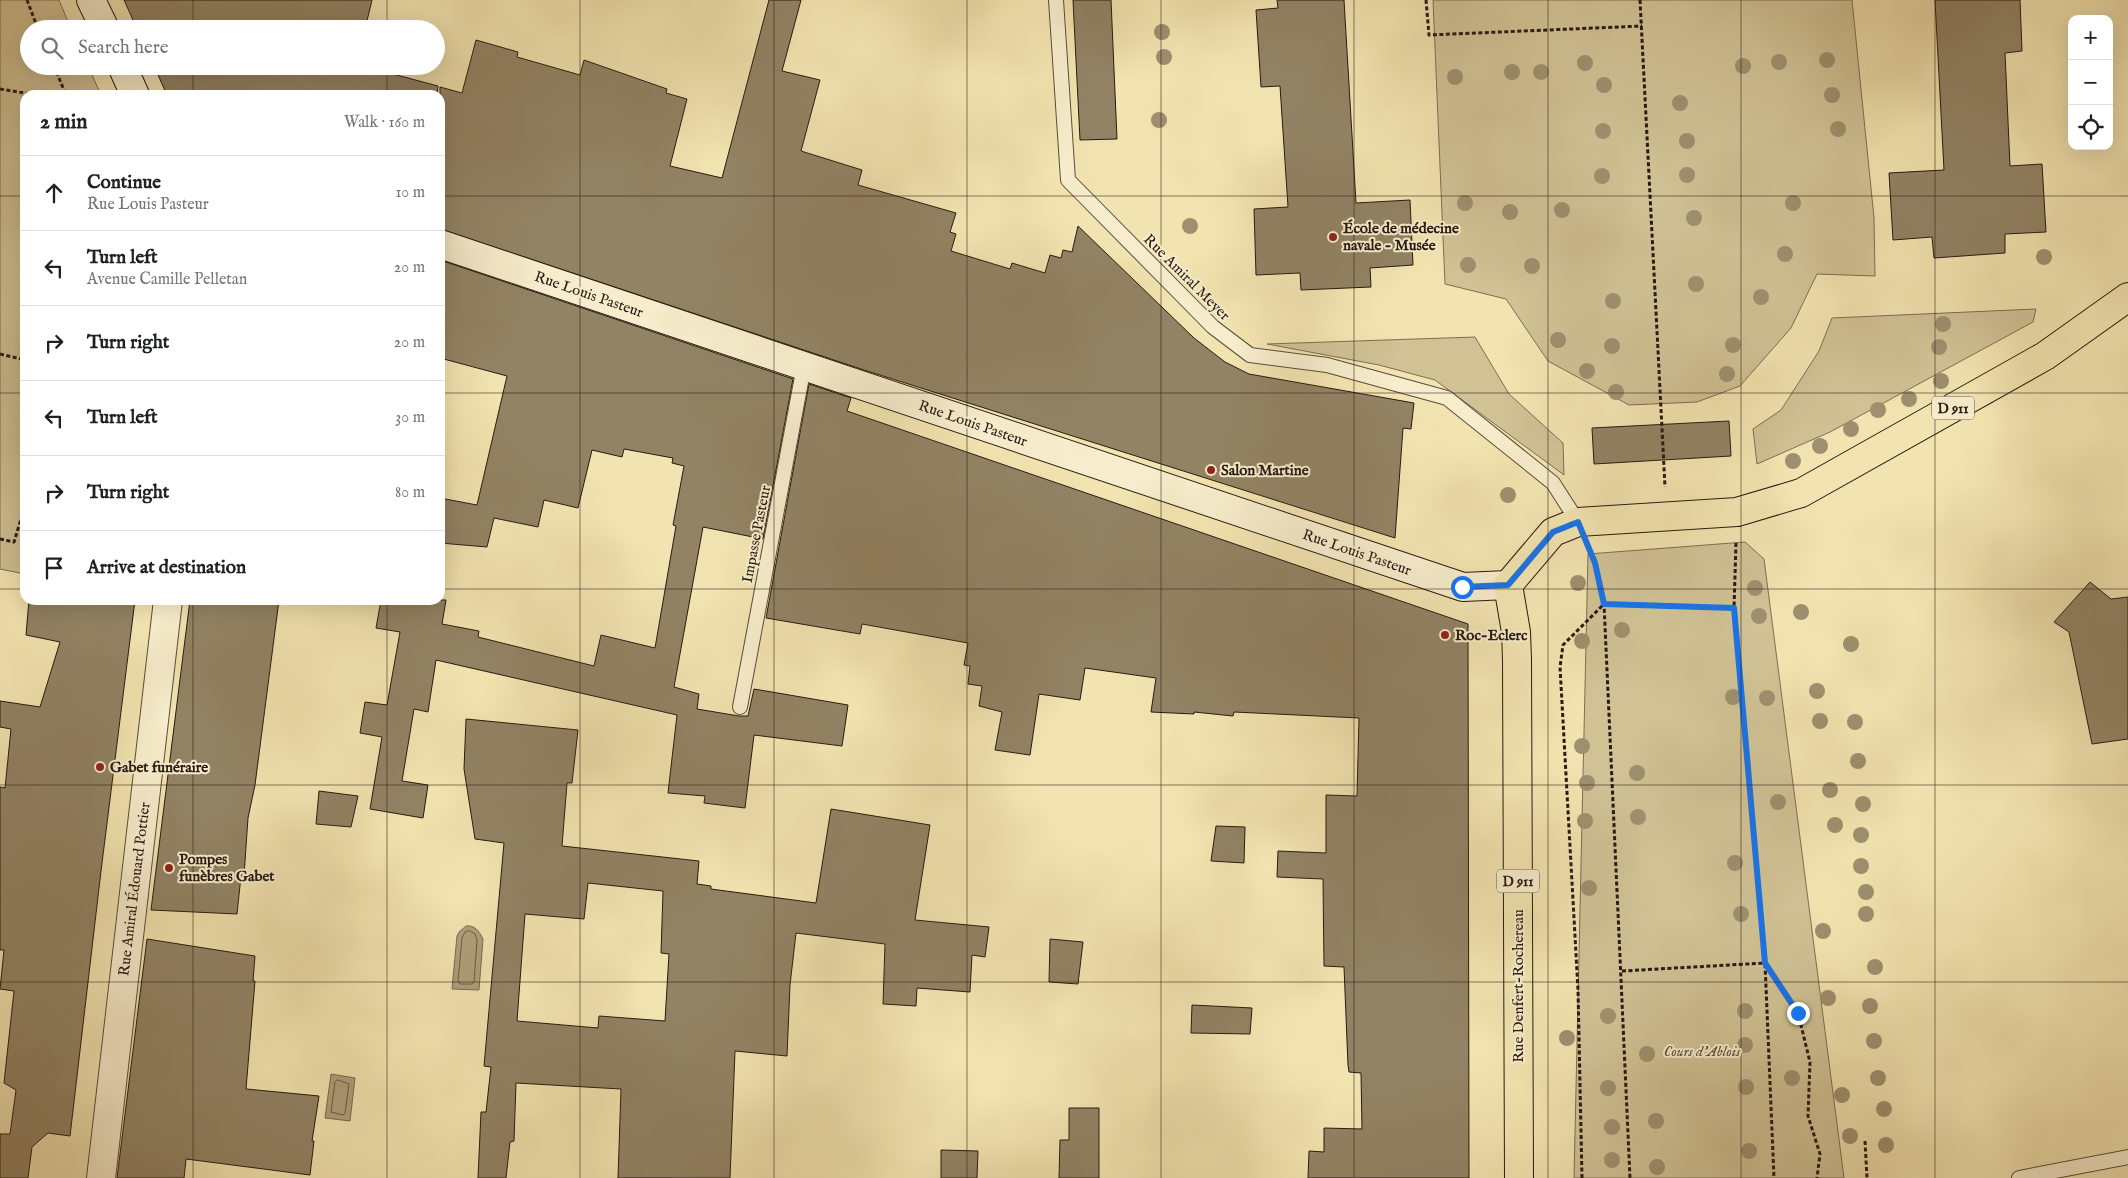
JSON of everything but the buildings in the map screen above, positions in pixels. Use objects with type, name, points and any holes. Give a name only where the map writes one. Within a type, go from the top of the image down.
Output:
[{"type":"main road","name":"D 911","points":[[1508,585],[1553,532],[1578,522],[1737,512],[1801,493],[2045,356],[2128,297]]},
{"type":"main road","name":"Rue Denfert-Rochereau","points":[[1508,585],[1516,632],[1519,1178]]},
{"type":"street","points":[[91,0],[100,20]]},
{"type":"street","points":[[126,75],[133,90]]},
{"type":"street","name":"Rue Louis Pasteur","points":[[445,246],[1462,587],[1508,585]]},
{"type":"street","name":"Rue Amiral Édouard Pottier","points":[[101,1178],[167,605]]},
{"type":"lane","name":"Rue Amiral Meyer","points":[[1056,0],[1068,180],[1213,327],[1250,355],[1327,365],[1447,398],[1553,483],[1578,522]]},
{"type":"lane","name":"Impasse Pasteur","points":[[740,707],[804,366]]},
{"type":"lane","points":[[2019,1178],[2128,1157]]},
{"type":"path","points":[[27,0],[35,20]]},
{"type":"path","points":[[1426,0],[1429,35],[1642,26]]},
{"type":"path","points":[[1640,0],[1666,517]]},
{"type":"path","points":[[58,75],[64,90]]},
{"type":"path","points":[[0,89],[20,92]]},
{"type":"path","points":[[0,354],[20,359]]},
{"type":"path","points":[[1737,512],[1734,608],[1765,963],[1774,1178]]},
{"type":"path","points":[[0,539],[14,542],[20,522]]},
{"type":"path","points":[[1578,522],[1595,563],[1604,604],[1630,1178]]},
{"type":"path","points":[[1582,1178],[1578,990],[1560,667],[1564,645],[1604,604],[1734,608]]},
{"type":"path","points":[[1622,971],[1765,963]]},
{"type":"path","points":[[1765,963],[1798,1013],[1810,1062],[1808,1116],[1820,1154],[1817,1178]]},
{"type":"path","points":[[1865,1141],[1867,1178]]},
{"type":"green space","points":[[0,0],[59,0],[67,20],[20,20],[20,75],[92,75],[99,90],[20,90],[20,573],[0,569]]},
{"type":"green space","points":[[1433,0],[1852,0],[1874,218],[1875,276],[1817,274],[1791,328],[1740,386],[1697,402],[1629,405],[1548,361],[1506,299],[1445,284]]},
{"type":"green space","points":[[2036,309],[2033,322],[1830,432],[1757,464],[1753,429],[1781,410],[1819,351],[1832,318]]},
{"type":"green space","points":[[1475,337],[1509,394],[1563,443],[1564,475],[1435,380],[1379,365],[1267,344]]},
{"type":"green space","name":"Cours d'Ablois","points":[[1745,542],[1764,559],[1844,1178],[1574,1178],[1588,554]]},
{"type":"water","points":[[466,926],[472,926],[476,929],[483,939],[479,990],[452,989],[457,936]]},
{"type":"water","points":[[331,1074],[355,1078],[350,1121],[325,1118]]},
{"type":"place","name":"École de médecine navale - Musée","points":[[1333,237]]},
{"type":"place","name":"Salon Martine","points":[[1211,470]]},
{"type":"place","name":"Roc-Eclerc","points":[[1445,635]]},
{"type":"place","name":"Gabet funéraire","points":[[100,767]]},
{"type":"place","name":"Pompes funèbres Gabet","points":[[169,868]]},
{"type":"route","points":[[1462,587],[1508,585],[1553,532],[1578,522],[1595,563],[1604,604],[1734,608],[1765,963],[1798,1013]]}]
